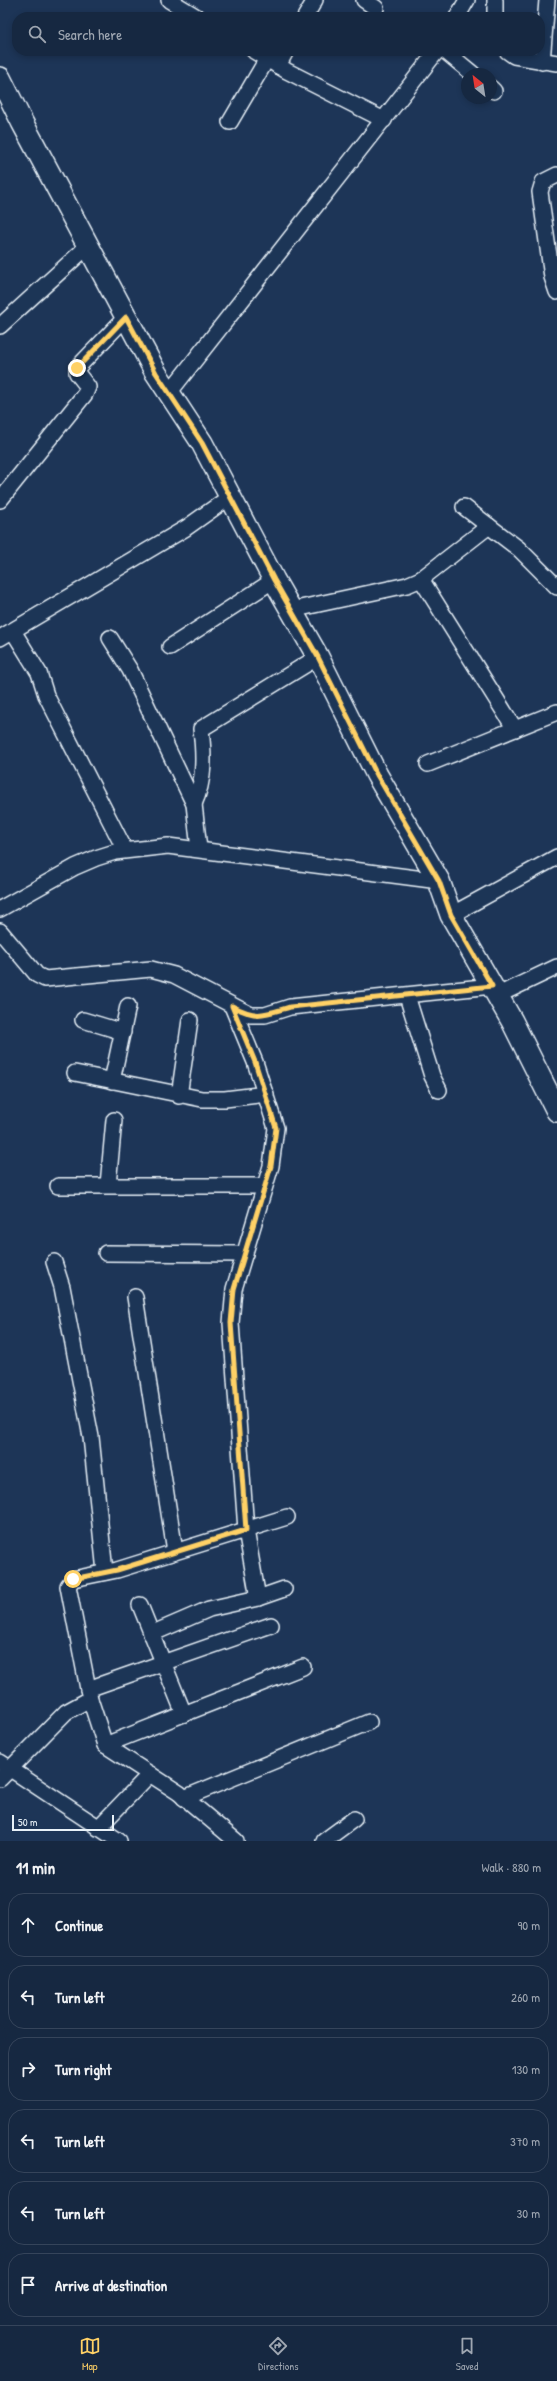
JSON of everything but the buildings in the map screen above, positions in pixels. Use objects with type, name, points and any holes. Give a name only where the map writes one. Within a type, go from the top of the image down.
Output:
[{"type":"street","points":[[169,0],[189,12]]},
{"type":"street","points":[[308,12],[315,0]]},
{"type":"street","points":[[364,0],[376,8]]},
{"type":"street","points":[[460,12],[467,0]]},
{"type":"street","points":[[495,0],[495,12]]},
{"type":"street","points":[[545,25],[547,0]]},
{"type":"street","points":[[262,56],[384,120]]},
{"type":"street","points":[[230,122],[272,62],[280,56]]},
{"type":"street","points":[[169,393],[433,56]]},
{"type":"street","points":[[451,56],[466,68]]},
{"type":"street","points":[[514,56],[542,62],[557,63]]},
{"type":"street","points":[[542,56],[542,62]]},
{"type":"street","points":[[0,78],[126,317],[169,393],[202,443],[274,580],[318,657],[377,775],[439,881],[451,915],[512,1021],[536,1073],[557,1111]]},
{"type":"street","points":[[557,175],[543,182],[540,192],[552,277],[557,292]]},
{"type":"street","points":[[0,326],[88,246]]},
{"type":"street","points":[[0,500],[85,394],[88,386],[77,373],[77,368],[126,317]]},
{"type":"street","points":[[125,850],[46,695],[38,673],[6,634],[186,528],[231,496]]},
{"type":"street","points":[[464,507],[519,549],[557,587]]},
{"type":"street","points":[[291,610],[407,585],[421,579],[489,526]]},
{"type":"street","points":[[421,579],[515,729]]},
{"type":"street","points":[[170,647],[274,580]]},
{"type":"street","points":[[110,638],[130,670],[194,804],[199,849]]},
{"type":"street","points":[[194,804],[199,792],[203,770],[201,729],[318,657]]},
{"type":"street","points":[[428,764],[557,712]]},
{"type":"street","points":[[0,909],[75,867],[115,852],[168,846],[439,881]]},
{"type":"street","points":[[451,915],[557,857]]},
{"type":"street","points":[[0,931],[37,975],[45,980],[151,969],[174,975],[251,1015],[265,1015],[290,1007],[407,996],[494,991],[557,966]]},
{"type":"street","points":[[407,996],[432,1076],[439,1090]]},
{"type":"street","points":[[112,1081],[128,1006]]},
{"type":"street","points":[[232,1006],[266,1094],[276,1128],[271,1166],[263,1186],[234,1289],[231,1323],[246,1530],[258,1598]]},
{"type":"street","points":[[83,1020],[123,1032]]},
{"type":"street","points":[[180,1096],[190,1020]]},
{"type":"street","points":[[75,1073],[180,1096],[202,1099],[225,1099],[266,1094]]},
{"type":"street","points":[[108,1185],[114,1120]]},
{"type":"street","points":[[58,1186],[263,1186]]},
{"type":"street","points":[[106,1253],[245,1254]]},
{"type":"street","points":[[54,1262],[62,1287],[91,1437],[104,1572]]},
{"type":"street","points":[[135,1297],[175,1551]]},
{"type":"street","points":[[236,1841],[184,1798],[106,1745],[89,1694],[68,1586],[73,1579],[104,1572],[287,1517]]},
{"type":"street","points":[[151,1634],[209,1609],[258,1598],[284,1589]]},
{"type":"street","points":[[140,1605],[184,1714]]},
{"type":"street","points":[[119,1841],[3,1770],[66,1712],[89,1694],[164,1663],[271,1625]]},
{"type":"street","points":[[106,1745],[303,1667]]},
{"type":"street","points":[[184,1798],[370,1722]]},
{"type":"street","points":[[98,1828],[150,1774]]},
{"type":"street","points":[[324,1841],[354,1819]]},
{"type":"route","points":[[73,1579],[117,1570],[246,1530],[231,1323],[234,1289],[263,1186],[271,1166],[276,1128],[272,1111],[255,1062],[232,1006],[251,1015],[265,1015],[290,1007],[492,986],[451,915],[439,881],[377,775],[318,657],[274,580],[231,496],[202,443],[156,373],[126,317],[77,368]]}]
